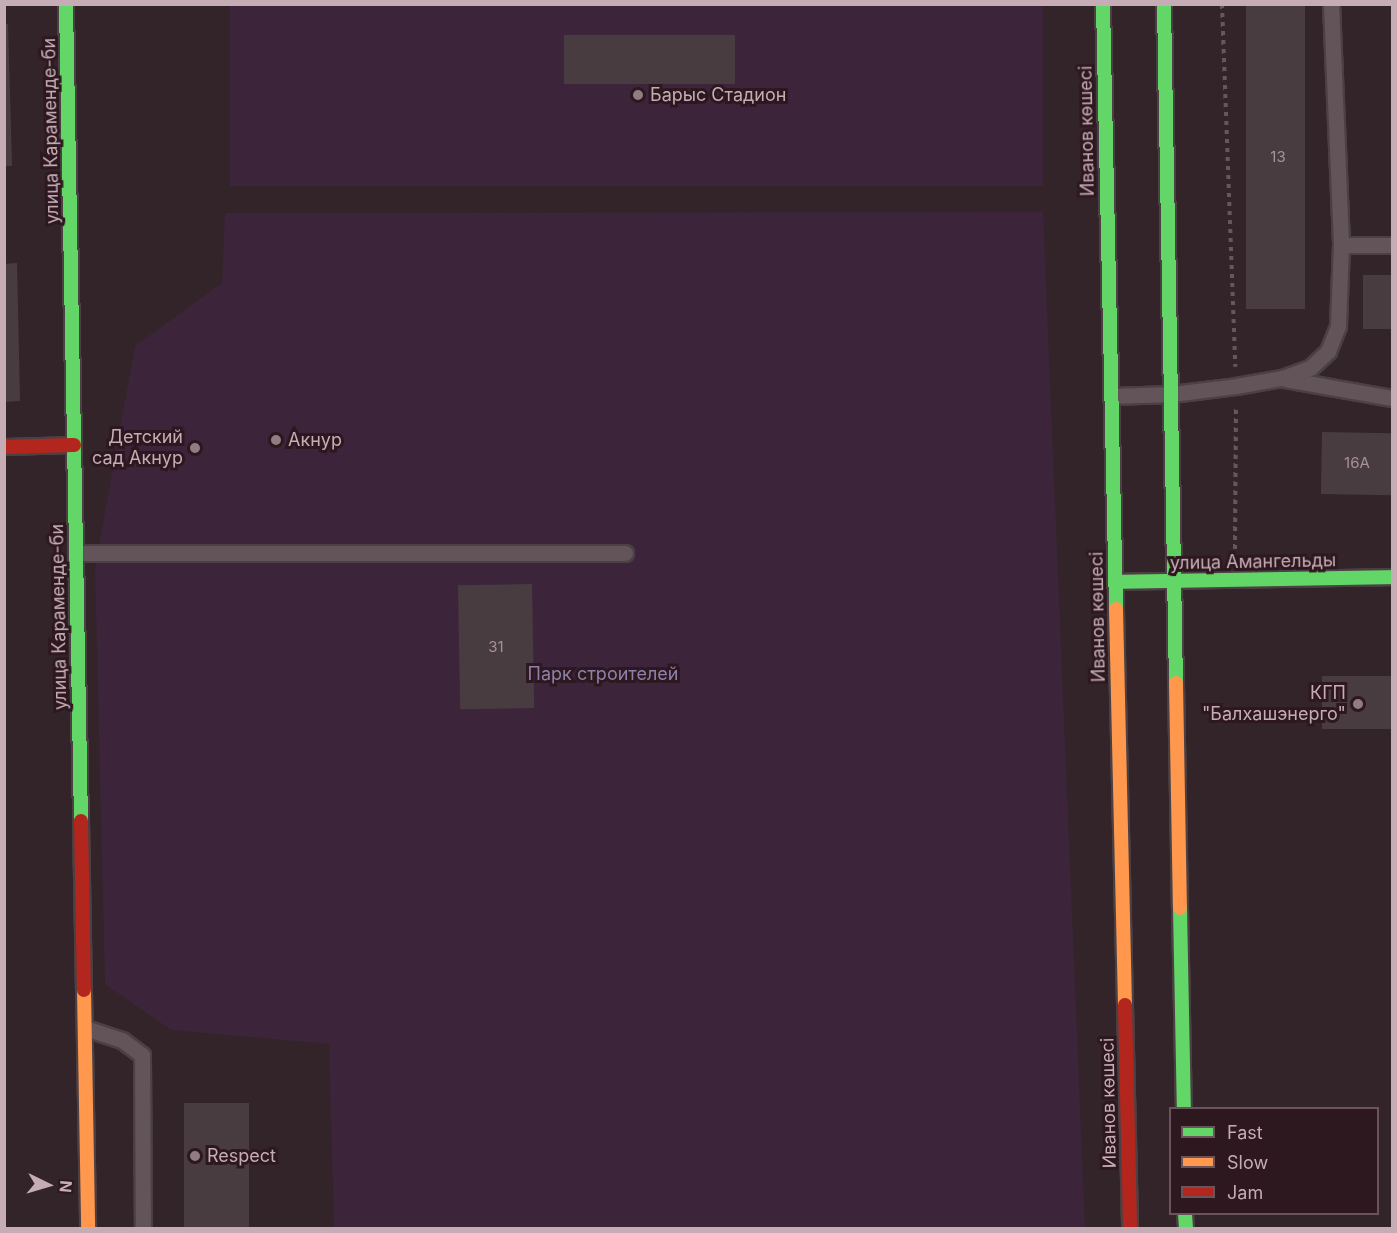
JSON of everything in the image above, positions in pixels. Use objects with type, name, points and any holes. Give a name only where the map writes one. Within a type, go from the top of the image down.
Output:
[{"type":"street","name":"улица Караменде-би","points":[[66,4],[88,1228]]},
{"type":"street","name":"Иванов көшесі","points":[[1103,4],[1130,1228]]},
{"type":"street","points":[[1164,4],[1184,1107]]},
{"type":"street","points":[[4,447],[74,445]]},
{"type":"street","name":"улица Амангельды","points":[[1115,582],[1392,577]]},
{"type":"lane","points":[[1111,396],[1172,394],[1282,378],[1310,368],[1328,351],[1338,326],[1341,245],[1331,4]]},
{"type":"lane","points":[[1341,245],[1392,244]]},
{"type":"lane","points":[[1282,378],[1392,398]]},
{"type":"lane","points":[[76,553],[625,553]]},
{"type":"lane","points":[[85,1028],[122,1040],[142,1055],[143,1228]]},
{"type":"path","points":[[1222,4],[1236,386],[1234,580]]},
{"type":"green space","name":"Барыс Стадион","points":[[230,5],[1043,5],[1043,186],[230,186]]},
{"type":"green space","name":"Парк строителей","points":[[1043,212],[1085,1228],[334,1228],[329,1044],[171,1030],[105,984],[95,568],[135,346],[222,283],[225,213]]},
{"type":"building","points":[[1246,4],[1305,4],[1305,309],[1246,309]]},
{"type":"building","points":[[4,24],[8,24],[12,166],[4,166]]},
{"type":"building","points":[[564,35],[735,35],[735,84],[564,84]]},
{"type":"building","points":[[17,263],[20,401],[4,402],[4,264]]},
{"type":"building","points":[[1363,275],[1392,275],[1392,329],[1363,329]]},
{"type":"building","points":[[1322,432],[1392,433],[1391,495],[1321,494]]},
{"type":"building","points":[[532,584],[534,708],[460,709],[458,585]]},
{"type":"building","name":"КГП \"Балхашэнерго\"","points":[[1322,676],[1392,676],[1392,729],[1322,729]]},
{"type":"building","points":[[184,1103],[249,1103],[249,1228],[184,1228]]},
{"type":"traffic: fast","points":[[66,4],[81,821]]},
{"type":"traffic: fast","points":[[1103,4],[1116,609]]},
{"type":"traffic: fast","points":[[1164,4],[1176,683]]},
{"type":"traffic: fast","points":[[1115,582],[1392,577]]},
{"type":"traffic: fast","points":[[1180,908],[1184,1107]]},
{"type":"traffic: fast","points":[[1185,1215],[1186,1228]]},
{"type":"traffic: slow","points":[[1116,609],[1125,1005]]},
{"type":"traffic: slow","points":[[1176,683],[1180,908]]},
{"type":"traffic: slow","points":[[84,990],[88,1228]]},
{"type":"traffic: jam","points":[[4,447],[74,445]]},
{"type":"traffic: jam","points":[[81,821],[84,990]]},
{"type":"traffic: jam","points":[[1125,1005],[1130,1228]]},
{"type":"place","name":"Барыс Стадион","points":[[638,95]]},
{"type":"place","name":"Акнур","points":[[276,440]]},
{"type":"place","name":"Детский сад Акнур","points":[[195,448]]},
{"type":"place","name":"КГП \"Балхашэнерго\"","points":[[1358,704]]},
{"type":"place","name":"Respect","points":[[195,1156]]}]
